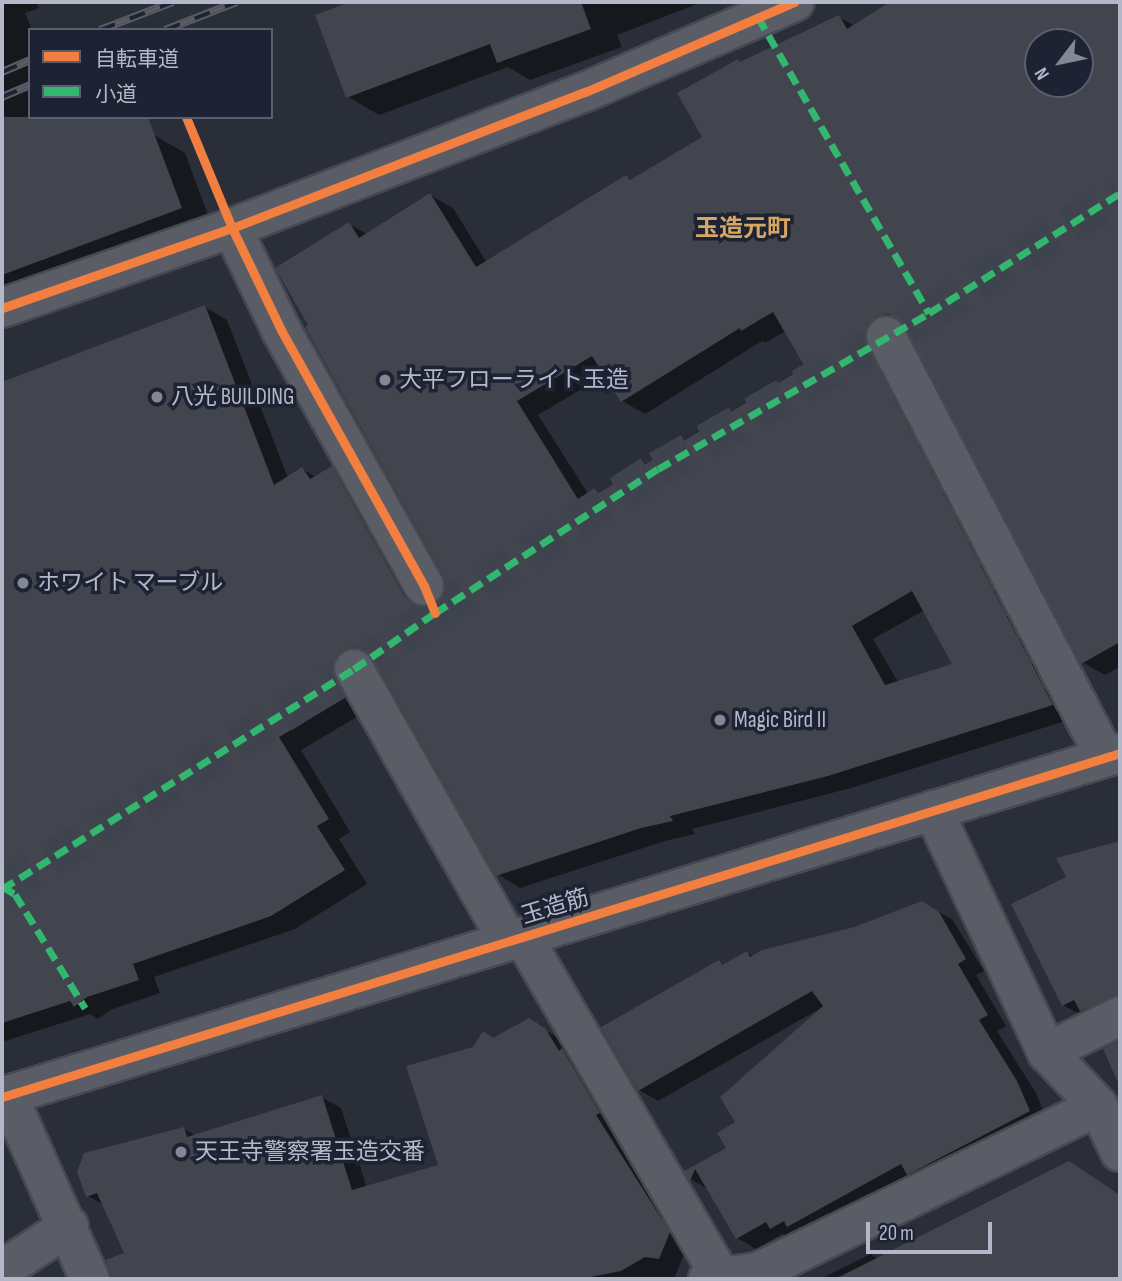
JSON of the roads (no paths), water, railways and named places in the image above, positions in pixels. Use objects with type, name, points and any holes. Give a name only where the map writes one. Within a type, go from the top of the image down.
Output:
[{"type":"street","points":[[2,308],[232,228],[585,92],[794,2]]},
{"type":"street","points":[[232,228],[281,330],[424,586]]},
{"type":"street","points":[[887,336],[1113,755]]},
{"type":"street","points":[[354,669],[717,1279],[758,1272],[1098,1105]]},
{"type":"street","name":"玉造筋","points":[[5,1097],[1113,755]]},
{"type":"street","points":[[933,810],[1047,1052],[1098,1105],[1120,1152]]},
{"type":"street","points":[[1047,1052],[1120,1016]]},
{"type":"street","points":[[5,1097],[69,1226],[90,1279]]},
{"type":"street","points":[[2,1270],[69,1226]]},
{"type":"tunnel","points":[[2,889],[354,669],[435,613],[658,469],[929,313],[1120,193]]},
{"type":"tunnel","points":[[424,586],[435,613]]},
{"type":"railway","points":[[105,28],[173,2]]},
{"type":"railway","points":[[170,28],[237,2]]},
{"type":"railway","points":[[2,72],[28,61]]},
{"type":"railway","points":[[2,97],[28,86]]},
{"type":"place","name":"大平フローライト玉造","points":[[385,380]]},
{"type":"place","name":"八光 BUILDING","points":[[157,397]]},
{"type":"place","name":"ホワイト マーブル","points":[[23,583]]},
{"type":"place","name":"Magic Bird II","points":[[720,720]]},
{"type":"place","name":"天王寺警察署玉造交番","points":[[181,1152]]},
{"type":"district","name":"玉造元町","points":[[743,229]]}]
